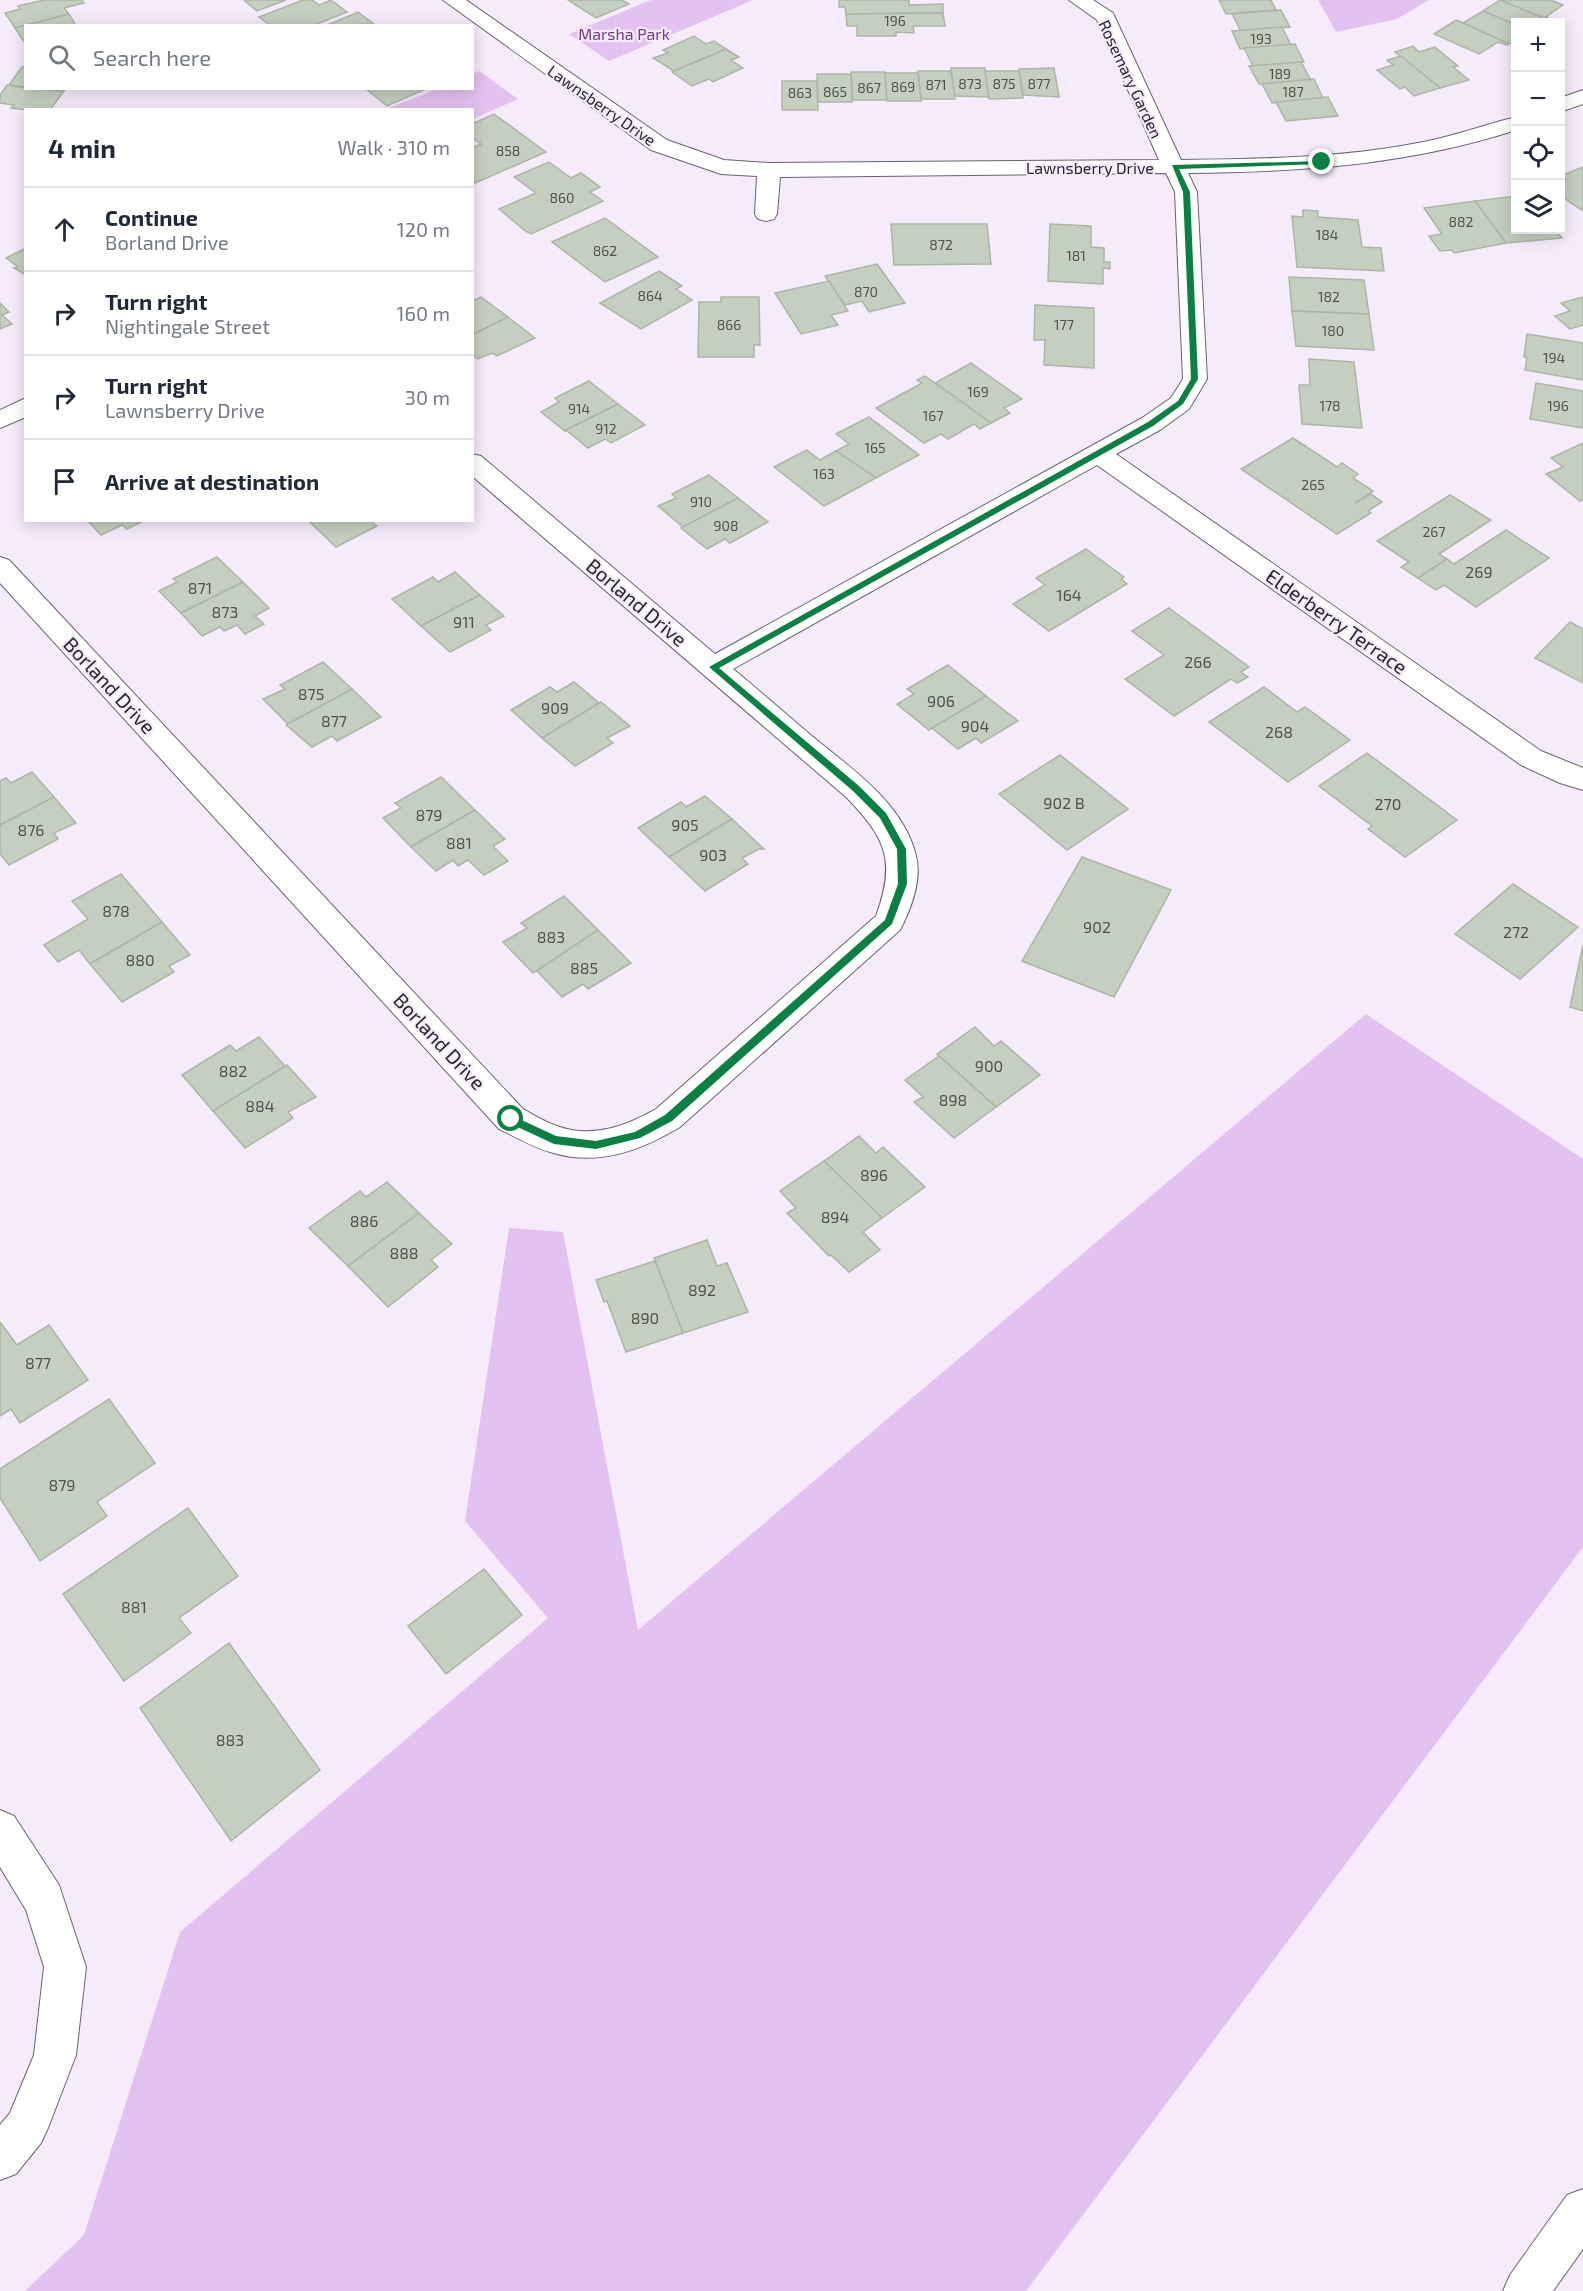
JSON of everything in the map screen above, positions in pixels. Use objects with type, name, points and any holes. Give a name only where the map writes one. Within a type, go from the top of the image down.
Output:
[{"type":"main road","name":"Lawnsberry Drive","points":[[453,0],[659,145],[721,167],[769,170],[1175,167],[1322,162],[1396,153],[1449,143],[1511,124]]},
{"type":"main road","name":"Rosemary Garden","points":[[714,667],[1151,424],[1180,403],[1195,379],[1186,192],[1156,133],[1106,17],[1078,0]]},
{"type":"main road","points":[[1565,104],[1583,96]]},
{"type":"main road","points":[[766,214],[769,170]]},
{"type":"main road","points":[[0,420],[24,407]]},
{"type":"main road","name":"Elderberry Terrace","points":[[1097,453],[1531,758],[1570,776],[1583,779]]},
{"type":"main road","name":"Borland Drive","points":[[0,566],[511,1119],[554,1140],[596,1145],[637,1136],[668,1118],[889,922],[902,884],[902,849],[883,816],[856,789],[474,464]]},
{"type":"main road","points":[[0,1830],[44,1900],[65,1967],[55,2055],[27,2128],[0,2158]]},
{"type":"main road","points":[[1526,2291],[1583,2211]]},
{"type":"green space","name":"Marsha Park","points":[[651,0],[753,0],[609,61],[569,34]]},
{"type":"green space","points":[[1318,0],[1429,0],[1397,19],[1336,32]]},
{"type":"green space","points":[[479,71],[518,99],[474,119],[474,108],[389,108],[434,90],[474,90],[474,74]]},
{"type":"green space","points":[[1366,1014],[1583,1159],[1583,1547],[1026,2291],[25,2291],[84,2235],[180,1932],[548,1618],[465,1521],[509,1228],[563,1232],[638,1630]]},
{"type":"building","points":[[44,0],[82,0],[84,3],[64,8],[69,14],[15,28],[5,13],[20,9],[18,6]]},
{"type":"building","points":[[244,0],[286,0],[257,11]]},
{"type":"building","points":[[303,0],[312,0],[319,5],[331,0],[347,12],[317,24],[268,24],[259,17]]},
{"type":"building","points":[[568,0],[622,0],[629,4],[596,18]]},
{"type":"building","points":[[839,0],[909,0],[909,5],[943,4],[943,13],[846,14],[845,7],[839,7]]},
{"type":"building","points":[[1219,0],[1271,0],[1276,10],[1226,14]]},
{"type":"building","points":[[1500,0],[1551,0],[1563,5],[1546,17],[1548,18]]},
{"type":"building","points":[[1500,0],[1544,18],[1511,18],[1511,23],[1483,11]]},
{"type":"building","points":[[1281,10],[1290,27],[1241,31],[1232,14]]},
{"type":"building","points":[[1483,11],[1511,23],[1511,43],[1509,44],[1463,23]]},
{"type":"building","points":[[358,12],[374,24],[330,24]]},
{"type":"building","points":[[943,13],[945,26],[913,26],[914,33],[896,32],[896,36],[857,36],[857,26],[847,26],[846,14]]},
{"type":"building","points":[[69,14],[75,24],[30,24]]},
{"type":"building","points":[[1456,20],[1509,44],[1498,42],[1479,54],[1434,34]]},
{"type":"building","points":[[24,26],[24,42],[15,28]]},
{"type":"building","points":[[1282,27],[1291,45],[1240,49],[1232,31]]},
{"type":"building","points":[[694,36],[706,44],[714,41],[726,49],[674,71],[653,58],[668,53],[663,50]]},
{"type":"building","points":[[1295,44],[1304,62],[1253,66],[1244,48]]},
{"type":"building","points":[[1413,46],[1419,52],[1435,47],[1458,66],[1453,67],[1469,80],[1440,88],[1395,52]]},
{"type":"building","points":[[726,49],[739,57],[731,60],[743,68],[713,82],[709,79],[692,86],[672,72]]},
{"type":"building","points":[[1401,56],[1440,88],[1414,96],[1405,87],[1400,89],[1377,70],[1393,65],[1387,60]]},
{"type":"building","points":[[1301,62],[1311,80],[1259,84],[1249,66]]},
{"type":"building","points":[[22,67],[24,67],[24,87],[9,85]]},
{"type":"building","points":[[951,68],[985,68],[989,97],[954,96]]},
{"type":"building","points":[[1054,68],[1059,97],[1023,95],[1019,69]]},
{"type":"building","points":[[918,71],[951,71],[955,99],[921,99]]},
{"type":"building","points":[[985,71],[1019,71],[1023,98],[989,99]]},
{"type":"building","points":[[851,72],[885,72],[887,100],[853,100]]},
{"type":"building","points":[[885,73],[918,73],[921,101],[887,101]]},
{"type":"building","points":[[817,74],[851,74],[852,102],[818,102]]},
{"type":"building","points":[[1314,79],[1323,98],[1272,103],[1262,84]]},
{"type":"building","points":[[782,81],[817,81],[818,110],[782,110]]},
{"type":"building","points":[[7,85],[24,88],[24,90],[64,91],[51,108],[24,110],[11,108],[14,105],[0,103],[0,95]]},
{"type":"building","points":[[367,90],[423,90],[387,106]]},
{"type":"building","points":[[1328,97],[1338,116],[1286,121],[1276,102]]},
{"type":"building","points":[[494,114],[546,152],[475,183],[474,147],[481,144],[474,139],[474,123]]},
{"type":"building","points":[[549,162],[571,178],[581,173],[600,187],[590,192],[603,201],[531,234],[499,209],[536,193],[514,177]]},
{"type":"building","points":[[1583,167],[1583,211],[1565,198],[1565,174]]},
{"type":"building","points":[[1511,197],[1511,234],[1558,234],[1562,238],[1506,243],[1475,201]]},
{"type":"building","points":[[1475,201],[1506,243],[1454,253],[1452,250],[1440,251],[1429,236],[1442,234],[1424,208]]},
{"type":"building","points":[[1303,210],[1318,211],[1318,217],[1358,220],[1362,247],[1381,248],[1384,271],[1297,267],[1292,216],[1303,217]]},
{"type":"building","points":[[605,218],[658,257],[605,282],[552,242]]},
{"type":"building","points":[[891,224],[987,224],[991,264],[894,265]]},
{"type":"building","points":[[1050,224],[1091,226],[1091,247],[1104,248],[1104,262],[1110,262],[1110,269],[1103,268],[1103,284],[1048,281]]},
{"type":"building","points":[[24,249],[24,274],[14,268],[18,267],[6,258]]},
{"type":"building","points":[[877,264],[905,303],[869,312],[862,301],[845,305],[825,276]]},
{"type":"building","points":[[659,271],[682,286],[676,289],[692,300],[641,329],[600,303]]},
{"type":"building","points":[[1289,277],[1364,280],[1369,314],[1292,311]]},
{"type":"building","points":[[829,281],[848,311],[831,315],[838,325],[801,334],[775,293]]},
{"type":"building","points":[[481,297],[508,317],[474,334],[474,300]]},
{"type":"building","points":[[721,297],[759,297],[760,345],[754,345],[754,357],[698,357],[699,302],[721,302]]},
{"type":"building","points":[[1583,297],[1583,325],[1570,329],[1555,316],[1570,311],[1561,303]]},
{"type":"building","points":[[0,303],[9,312],[2,315],[12,324],[0,329]]},
{"type":"building","points":[[1035,305],[1094,308],[1094,368],[1044,365],[1045,340],[1034,340]]},
{"type":"building","points":[[1292,311],[1369,314],[1374,350],[1296,346]]},
{"type":"building","points":[[508,317],[535,338],[497,356],[492,353],[478,359],[474,356],[474,334]]},
{"type":"building","points":[[1527,334],[1583,343],[1583,380],[1525,370]]},
{"type":"building","points":[[1309,359],[1354,362],[1362,428],[1302,424],[1299,385],[1310,385]]},
{"type":"building","points":[[971,363],[1022,399],[1004,408],[1010,413],[991,423],[935,383]]},
{"type":"building","points":[[925,376],[991,423],[980,429],[974,424],[948,439],[941,434],[924,443],[876,408],[922,383],[917,380]]},
{"type":"building","points":[[589,381],[618,404],[565,431],[541,412],[559,402],[555,398]]},
{"type":"building","points":[[1536,383],[1583,391],[1583,428],[1530,419]]},
{"type":"building","points":[[618,404],[645,425],[611,443],[605,439],[588,448],[566,430]]},
{"type":"building","points":[[869,417],[919,455],[876,478],[836,451],[849,444],[836,434]]},
{"type":"building","points":[[1293,438],[1337,467],[1342,463],[1358,474],[1353,478],[1373,491],[1355,503],[1371,494],[1382,502],[1368,511],[1371,513],[1337,534],[1241,469]]},
{"type":"building","points":[[1583,443],[1583,499],[1580,501],[1546,474],[1563,467],[1551,458]]},
{"type":"building","points":[[807,450],[820,460],[836,451],[876,478],[824,506],[774,467]]},
{"type":"building","points":[[709,475],[738,498],[683,527],[658,506],[676,498],[672,494]]},
{"type":"building","points":[[1450,495],[1491,520],[1439,554],[1447,559],[1418,578],[1401,567],[1409,562],[1377,541]]},
{"type":"building","points":[[738,498],[768,522],[730,543],[725,539],[707,549],[681,528]]},
{"type":"building","points":[[89,522],[141,522],[127,529],[122,525],[101,535]]},
{"type":"building","points":[[310,522],[372,522],[377,526],[336,547]]},
{"type":"building","points":[[1506,530],[1549,558],[1476,607],[1444,585],[1436,590],[1418,578],[1447,559],[1454,564]]},
{"type":"building","points":[[1086,549],[1124,577],[1121,579],[1127,584],[1049,631],[1013,604],[1045,585],[1036,578]]},
{"type":"building","points":[[217,557],[243,582],[181,613],[159,591],[177,582],[173,579]]},
{"type":"building","points":[[455,572],[480,595],[421,626],[392,599],[433,577],[438,582]]},
{"type":"building","points":[[243,582],[269,608],[255,616],[264,624],[245,634],[237,625],[224,631],[220,627],[202,636],[181,613]]},
{"type":"building","points":[[480,595],[504,616],[486,625],[491,630],[450,652],[421,626]]},
{"type":"building","points":[[1169,608],[1249,667],[1241,672],[1248,677],[1237,683],[1231,679],[1174,716],[1125,679],[1164,655],[1132,631]]},
{"type":"building","points":[[1570,622],[1583,629],[1583,683],[1535,658]]},
{"type":"building","points":[[323,662],[352,689],[288,724],[263,699],[285,689],[280,685]]},
{"type":"building","points":[[948,665],[986,696],[929,730],[897,704],[914,694],[907,689]]},
{"type":"building","points":[[574,682],[599,703],[542,738],[511,710],[550,687],[557,692]]},
{"type":"building","points":[[1264,687],[1297,712],[1305,707],[1350,740],[1288,782],[1209,722]]},
{"type":"building","points":[[352,689],[381,717],[337,741],[332,736],[312,747],[286,725]]},
{"type":"building","points":[[986,696],[1018,721],[981,743],[976,738],[958,749],[932,728]]},
{"type":"building","points":[[601,702],[630,726],[607,738],[613,743],[575,766],[542,738]]},
{"type":"building","points":[[1367,753],[1457,820],[1405,857],[1368,829],[1372,826],[1319,786]]},
{"type":"building","points":[[1060,755],[1128,809],[1067,850],[999,794]]},
{"type":"building","points":[[32,772],[54,797],[0,825],[0,781],[6,778],[11,783]]},
{"type":"building","points":[[441,777],[475,810],[411,847],[383,818],[401,808],[395,803]]},
{"type":"building","points":[[705,796],[732,819],[669,857],[638,828],[681,802],[686,807]]},
{"type":"building","points":[[54,797],[76,823],[54,833],[58,839],[9,865],[0,854],[0,825]]},
{"type":"building","points":[[475,810],[505,839],[493,846],[508,861],[484,875],[468,860],[458,866],[453,860],[436,871],[411,847]]},
{"type":"building","points":[[732,819],[764,849],[759,849],[742,858],[748,864],[705,891],[669,857]]},
{"type":"building","points":[[1082,857],[1171,890],[1114,997],[1022,961]]},
{"type":"building","points":[[121,874],[162,922],[90,964],[79,950],[58,962],[44,945],[88,919],[72,901]]},
{"type":"building","points":[[1513,884],[1578,927],[1520,979],[1455,934]]},
{"type":"building","points":[[564,896],[598,930],[533,973],[503,942],[527,928],[521,923]]},
{"type":"building","points":[[162,922],[190,955],[169,966],[174,972],[122,1002],[90,964]]},
{"type":"building","points":[[598,930],[631,963],[588,989],[583,984],[562,997],[537,971]]},
{"type":"building","points":[[1583,945],[1583,1011],[1570,1007]]},
{"type":"building","points":[[975,1027],[994,1046],[1001,1041],[1040,1075],[996,1107],[937,1054]]},
{"type":"building","points":[[259,1037],[285,1066],[213,1111],[182,1075],[230,1045],[236,1051]]},
{"type":"building","points":[[939,1056],[996,1107],[954,1138],[914,1102],[923,1097],[905,1080]]},
{"type":"building","points":[[287,1065],[316,1097],[288,1112],[293,1118],[245,1148],[213,1111]]},
{"type":"building","points":[[859,1136],[876,1153],[883,1147],[925,1187],[882,1218],[824,1161]]},
{"type":"building","points":[[824,1161],[882,1218],[863,1232],[880,1250],[849,1272],[831,1255],[829,1256],[787,1213],[796,1208],[780,1191]]},
{"type":"building","points":[[387,1182],[419,1213],[348,1266],[309,1228],[360,1191],[366,1197]]},
{"type":"building","points":[[419,1213],[452,1244],[431,1260],[438,1267],[388,1307],[348,1266]]},
{"type":"building","points":[[707,1240],[717,1266],[727,1263],[748,1312],[683,1333],[654,1258]]},
{"type":"building","points":[[655,1261],[683,1333],[626,1352],[607,1301],[604,1302],[596,1280]]},
{"type":"building","points":[[0,1322],[17,1345],[49,1325],[88,1380],[20,1423],[11,1409],[0,1416]]},
{"type":"building","points":[[109,1399],[155,1463],[97,1502],[107,1516],[40,1561],[0,1498],[0,1469]]},
{"type":"building","points":[[188,1508],[238,1576],[179,1618],[191,1633],[124,1681],[63,1594]]},
{"type":"building","points":[[484,1569],[522,1615],[446,1674],[408,1626]]},
{"type":"building","points":[[229,1643],[320,1770],[231,1841],[140,1708]]},
{"type":"route","points":[[511,1119],[554,1140],[596,1145],[637,1136],[668,1118],[889,922],[902,884],[902,849],[883,816],[856,789],[714,667],[1151,424],[1180,403],[1195,379],[1186,192],[1175,167],[1322,162]]}]
